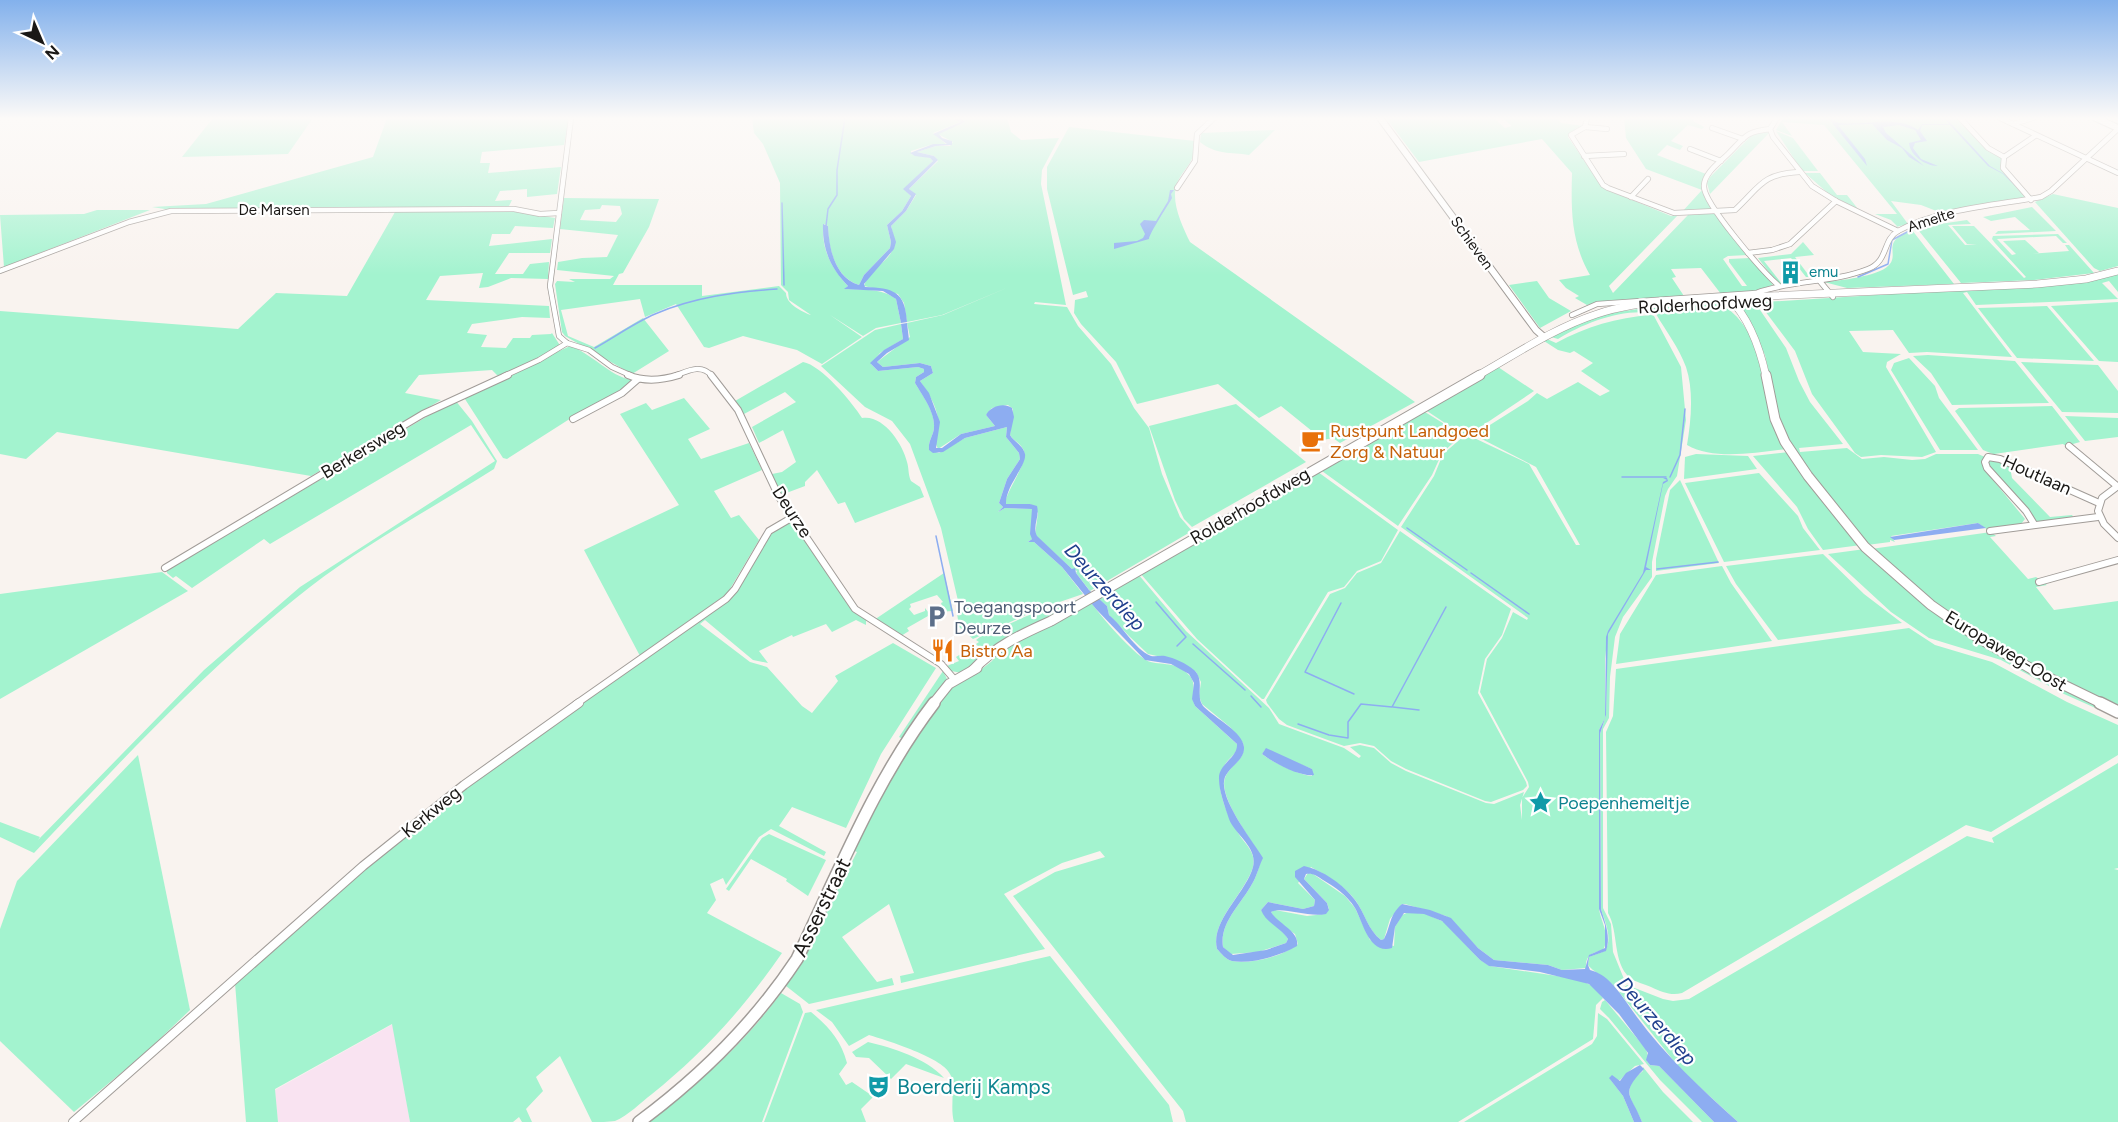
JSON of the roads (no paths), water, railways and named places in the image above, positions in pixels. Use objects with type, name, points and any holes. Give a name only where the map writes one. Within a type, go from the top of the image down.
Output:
[{"type":"main road","name":"Rolderhoofdweg","points":[[1082,603],[1545,337],[1575,317],[1638,307],[2048,283],[2086,279],[2118,271]]},
{"type":"main road","name":"Europaweg-Oost","points":[[1731,301],[1742,316],[1761,352],[1775,419],[1785,442],[1803,469],[1865,547],[1931,605],[1977,637],[2043,675],[2115,710]]},
{"type":"main road","name":"Asserstraat","points":[[639,1122],[714,1063],[780,986],[797,960],[889,768],[908,736],[954,679],[990,659],[1003,644],[1082,603]]},
{"type":"street","points":[[565,170],[550,292],[557,332],[567,343]]},
{"type":"street","points":[[1177,188],[1189,170]]},
{"type":"street","name":"Schieven","points":[[1419,170],[1536,330],[1545,337]]},
{"type":"street","points":[[1593,170],[1603,185],[1674,213],[1719,212],[1736,209],[1771,174],[1799,172],[1812,186],[1836,201],[1899,231]]},
{"type":"street","points":[[1712,170],[1703,184],[1707,197],[1748,253],[1778,285]]},
{"type":"street","points":[[2003,170],[2031,200]]},
{"type":"street","name":"Amelte","points":[[1575,317],[1588,306],[1662,298],[1749,293],[1778,285],[1846,276],[1871,268],[1883,258],[1887,240],[1899,231],[1952,212],[2031,200],[2048,194],[2074,170]]},
{"type":"street","points":[[1631,197],[1648,179]]},
{"type":"street","points":[[1748,253],[1771,250],[1795,241],[1823,210],[1836,201]]},
{"type":"street","name":"De Marsen","points":[[0,271],[129,222],[171,211],[514,209],[540,214],[559,213]]},
{"type":"street","points":[[1818,279],[1832,295]]},
{"type":"street","points":[[1588,306],[1598,313]]},
{"type":"street","name":"Deurze","points":[[567,343],[589,350],[612,367],[638,379],[666,379],[698,368],[707,370],[738,410],[779,497],[855,609],[941,664],[954,679]]},
{"type":"street","name":"Berkersweg","points":[[165,568],[423,414],[539,360],[567,343]]},
{"type":"street","points":[[573,419],[622,393],[638,379]]},
{"type":"street","name":"Houtlaan","points":[[2034,524],[2026,511],[1987,468],[1985,462],[1988,457],[2000,459],[2099,502],[2106,493],[2118,486],[2069,446]]},
{"type":"street","points":[[2099,502],[2097,517],[2118,538]]},
{"type":"street","name":"Kerkweg","points":[[73,1122],[148,1058],[267,948],[463,786],[726,599],[735,589],[769,531],[793,517]]},
{"type":"street","name":"Houtlaan","points":[[1990,531],[2097,517]]},
{"type":"street","points":[[2039,582],[2118,560]]},
{"type":"water","points":[[923,170],[928,170],[909,189],[916,194],[906,211],[891,226],[896,242],[894,249],[864,284],[865,287],[890,290],[896,293],[904,304],[906,312],[907,322],[901,323],[896,299],[883,291],[844,289],[848,286],[832,266],[826,250],[823,224],[828,226],[832,252],[838,269],[844,276],[859,285],[864,275],[890,248],[887,225],[902,211],[911,196],[903,189]]},
{"type":"water","points":[[1170,190],[1174,190],[1171,194],[1172,198],[1149,239],[1114,249],[1114,243],[1137,241],[1143,238],[1145,234],[1140,224],[1144,220],[1156,221],[1168,201]]},
{"type":"water","points":[[907,323],[909,340],[877,362],[883,367],[920,363],[931,366],[933,373],[920,381],[929,393],[940,422],[936,448],[942,448],[961,434],[995,426],[986,415],[994,408],[1005,405],[1012,408],[1014,417],[1010,435],[1022,448],[1025,459],[1009,490],[1006,504],[1037,506],[1035,529],[1037,536],[1072,569],[1075,568],[1076,573],[1089,590],[1107,606],[1109,615],[1139,648],[1151,656],[1176,659],[1194,670],[1199,679],[1201,703],[1234,731],[1242,741],[1244,752],[1227,773],[1224,786],[1231,807],[1263,858],[1254,881],[1224,930],[1223,947],[1233,955],[1266,950],[1286,943],[1288,939],[1263,915],[1261,910],[1268,902],[1303,909],[1314,906],[1315,900],[1295,877],[1295,871],[1304,866],[1326,875],[1345,889],[1355,900],[1373,931],[1381,940],[1384,939],[1392,916],[1402,904],[1430,910],[1451,918],[1478,948],[1494,960],[1548,965],[1562,970],[1585,969],[1589,955],[1605,948],[1605,925],[1599,909],[1599,730],[1605,718],[1606,637],[1643,573],[1663,482],[1667,480],[1663,478],[1667,478],[1668,481],[1663,484],[1646,567],[1651,570],[1646,570],[1608,634],[1606,715],[1600,734],[1601,909],[1607,930],[1608,940],[1606,951],[1589,957],[1588,965],[1590,970],[1602,975],[1612,983],[1665,1051],[1738,1122],[1714,1122],[1659,1066],[1650,1065],[1646,1060],[1648,1053],[1619,1014],[1589,984],[1540,972],[1489,966],[1480,960],[1442,921],[1424,914],[1404,913],[1395,927],[1392,948],[1378,947],[1368,936],[1355,908],[1348,899],[1313,874],[1306,874],[1304,879],[1327,903],[1329,910],[1326,914],[1311,915],[1282,910],[1271,912],[1292,932],[1297,946],[1274,956],[1257,960],[1240,962],[1232,961],[1224,956],[1217,949],[1216,939],[1219,928],[1249,877],[1254,860],[1249,847],[1229,819],[1219,784],[1222,769],[1234,753],[1237,744],[1195,706],[1192,699],[1194,683],[1189,674],[1171,664],[1145,660],[1096,609],[1062,567],[1034,542],[1028,542],[1032,539],[1030,534],[1032,509],[1005,508],[998,512],[1003,507],[999,503],[1007,479],[1020,459],[1019,453],[1006,437],[1007,427],[965,438],[943,452],[933,453],[929,450],[934,421],[915,383],[916,377],[924,372],[924,369],[918,367],[878,371],[870,363],[884,350],[903,339],[901,324]]},
{"type":"water","points":[[1978,523],[1986,528],[1894,540],[1890,537]]},
{"type":"water","points":[[1266,748],[1312,769],[1314,775],[1287,769],[1262,754]]},
{"type":"water","points":[[1640,1065],[1644,1069],[1629,1090],[1642,1122],[1634,1122],[1623,1096],[1609,1078],[1612,1075],[1620,1081],[1626,1073]]},
{"type":"waterway","points":[[826,226],[828,209],[837,195],[837,170]]},
{"type":"waterway","points":[[782,203],[784,285]]},
{"type":"waterway","points":[[1913,228],[1938,219]]},
{"type":"waterway","points":[[1858,277],[1888,264],[1892,240],[1911,230]]},
{"type":"waterway","points":[[595,348],[655,314],[685,303],[715,296],[777,289]]},
{"type":"waterway","points":[[1670,477],[1680,455],[1685,409]]},
{"type":"waterway","points":[[1622,477],[1666,477]]},
{"type":"waterway","points":[[1407,528],[1467,570]]},
{"type":"waterway","points":[[936,536],[953,616]]},
{"type":"waterway","points":[[1657,569],[1718,562]]},
{"type":"waterway","points":[[1471,573],[1529,614]]},
{"type":"waterway","points":[[1156,602],[1186,637],[1177,646]]},
{"type":"waterway","points":[[1341,603],[1305,672],[1354,694]]},
{"type":"waterway","points":[[1298,724],[1329,735],[1348,738],[1348,722],[1361,704],[1392,707],[1446,607]]},
{"type":"waterway","points":[[1193,644],[1245,690]]},
{"type":"waterway","points":[[1251,696],[1261,707]]},
{"type":"waterway","points":[[1393,707],[1419,710]]},
{"type":"place","name":"emu","points":[[1791,272]]},
{"type":"place","name":"Rustpunt Landgoed Zorg & Natuur","points":[[1312,441]]},
{"type":"place","name":"Toegangspoort Deurze","points":[[936,617]]},
{"type":"place","name":"Bistro Aa","points":[[942,651]]},
{"type":"place","name":"Poepenhemeltje","points":[[1540,803]]},
{"type":"place","name":"Boerderij Kamps","points":[[879,1086]]},
{"type":"water label","name":"Deurzerdiep","points":[[1105,587]]},
{"type":"water label","name":"Deurzerdiep","points":[[1657,1021]]}]
